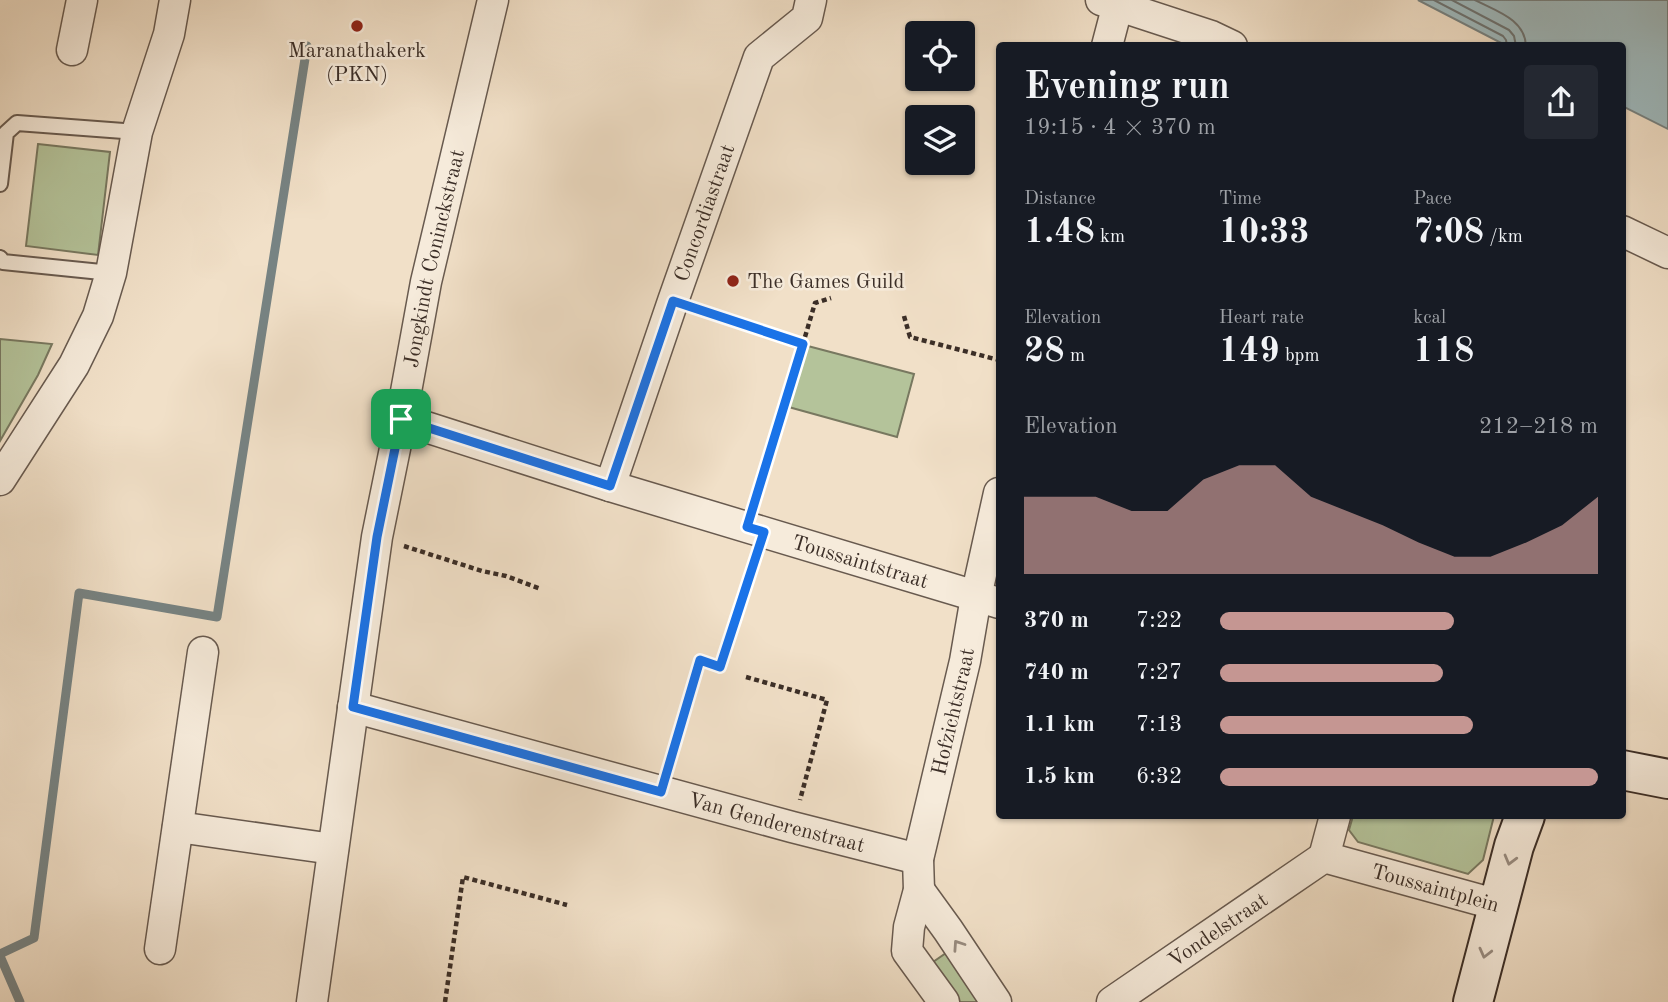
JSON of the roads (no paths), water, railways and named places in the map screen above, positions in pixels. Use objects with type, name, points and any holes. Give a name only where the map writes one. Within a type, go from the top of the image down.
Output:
[{"type":"street","points":[[72,50],[82,0]]},
{"type":"street","points":[[0,480],[74,365],[99,316],[111,273],[137,132],[169,34],[175,0]]},
{"type":"street","name":"Jongkindt Coninckstraat","points":[[312,1002],[377,537],[426,282],[493,0]]},
{"type":"street","name":"Concordiastraat","points":[[610,486],[759,57],[807,18],[811,0]]},
{"type":"street","points":[[1107,42],[1109,2],[1224,42]]},
{"type":"street","points":[[1626,233],[1668,253]]},
{"type":"street","name":"Toussaintstraat","points":[[401,419],[610,486],[988,600]]},
{"type":"street","name":"Hofzichtstraat","points":[[944,1002],[907,951],[909,927],[919,890],[918,859],[965,661],[988,600],[996,522]]},
{"type":"street","points":[[160,949],[203,652]]},
{"type":"street","name":"Van Genderenstraat","points":[[353,707],[918,859]]},
{"type":"street","points":[[1626,771],[1668,779]]},
{"type":"street","points":[[1324,857],[1334,819]]},
{"type":"street","name":"Toussaintplein","points":[[1324,857],[1498,905],[1524,819]]},
{"type":"street","points":[[178,827],[333,849]]},
{"type":"street","name":"Vondelstraat","points":[[1112,1002],[1324,857]]},
{"type":"street","points":[[919,890],[996,1002]]},
{"type":"street","points":[[1473,1002],[1498,905]]},
{"type":"lane","points":[[0,184],[6,133],[17,122],[137,132]]},
{"type":"lane","points":[[0,258],[3,262],[111,273]]},
{"type":"water","points":[[1418,0],[1668,0],[1668,129],[1626,108],[1626,42],[1499,42]]},
{"type":"waterway","points":[[0,954],[34,938],[79,593],[217,617],[307,46]]},
{"type":"waterway","points":[[0,956],[20,1002]]},
{"type":"place","name":"Maranathakerk (PKN)","points":[[357,26]]},
{"type":"place","name":"The Games Guild","points":[[733,281]]}]
